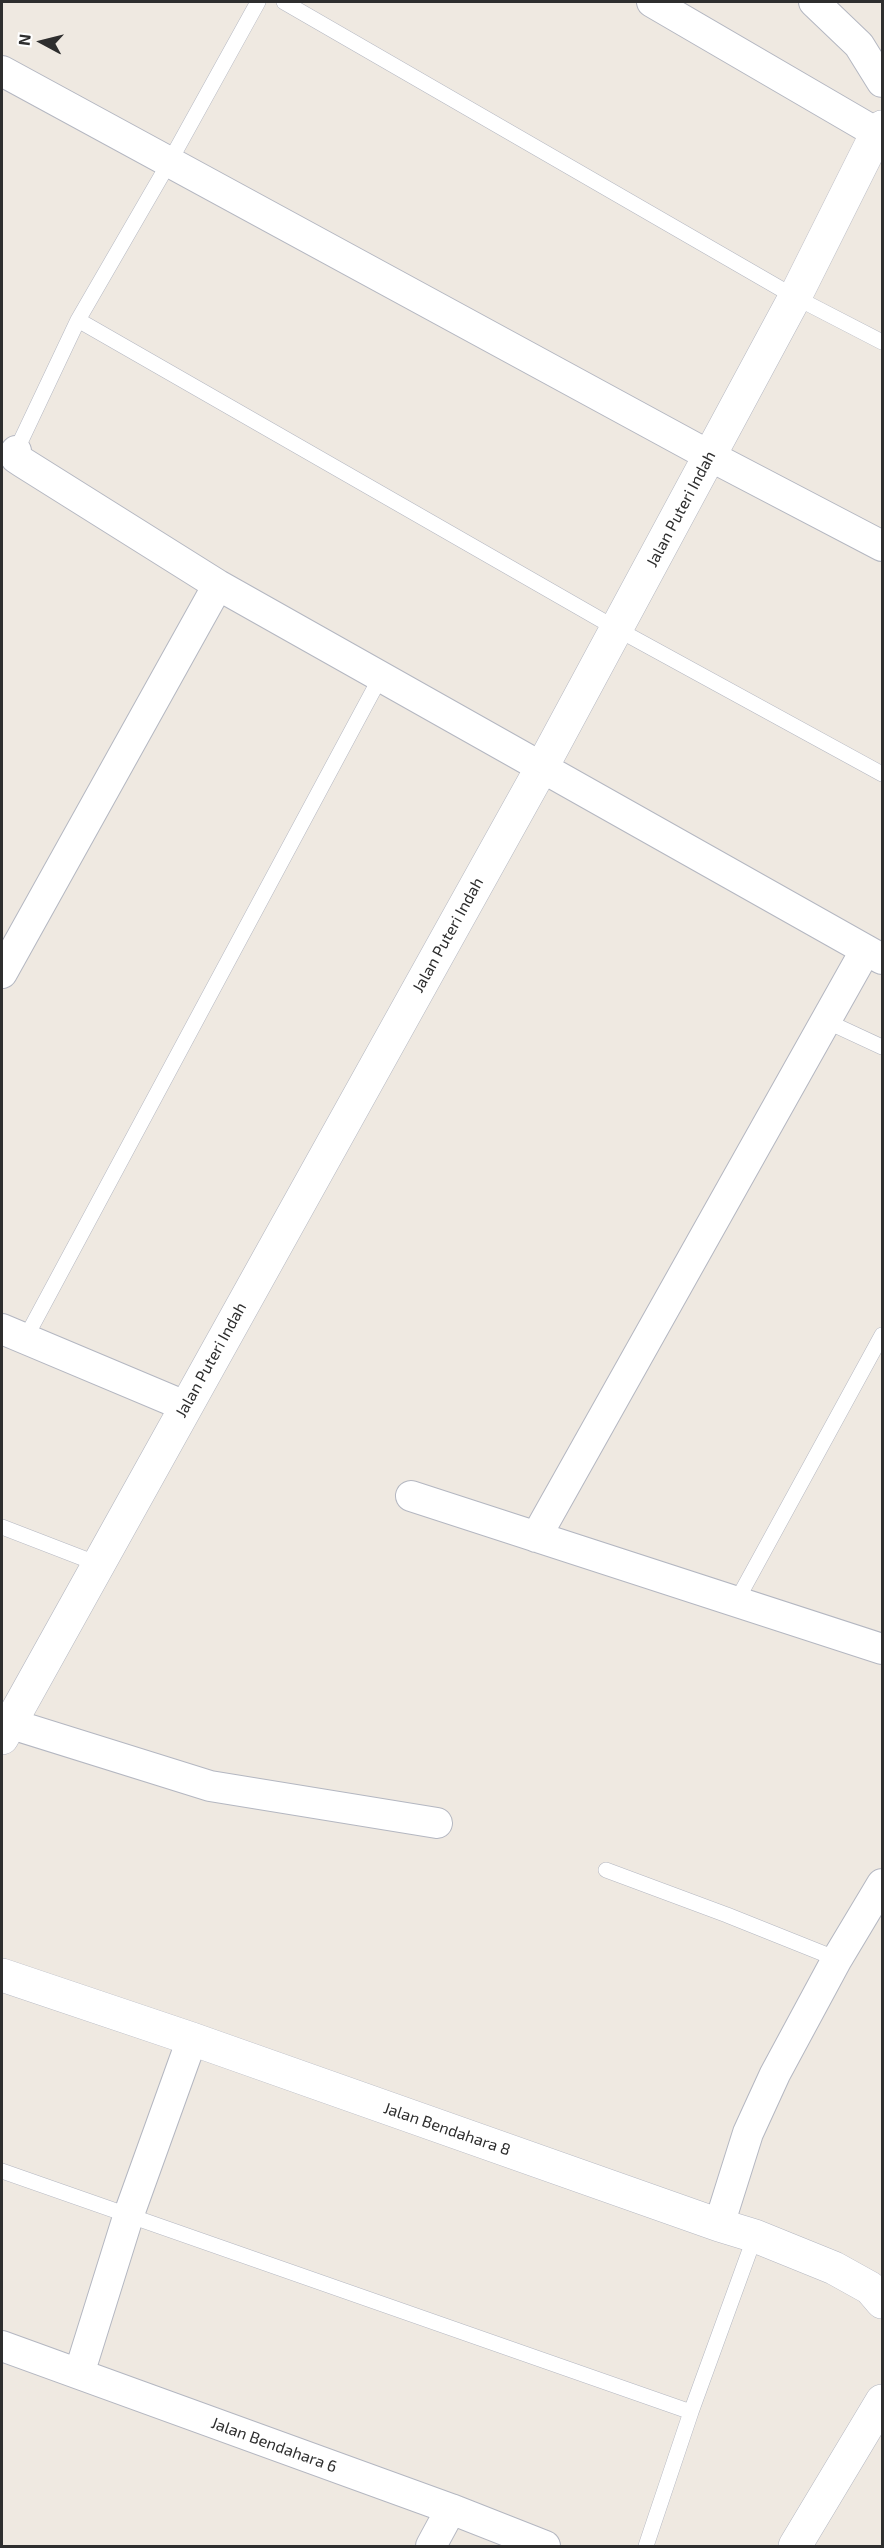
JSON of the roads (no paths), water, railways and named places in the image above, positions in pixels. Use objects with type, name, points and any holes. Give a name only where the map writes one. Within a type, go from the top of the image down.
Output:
[{"type":"street","points":[[652,2],[881,132]]},
{"type":"street","points":[[814,2],[859,45],[882,82]]},
{"type":"street","points":[[2,71],[710,456],[882,546]]},
{"type":"street","name":"Jalan Puteri Indah","points":[[4,1727],[98,1564],[542,767],[795,297],[881,132]]},
{"type":"street","points":[[16,451],[16,458],[22,462],[218,585],[874,955],[826,1021],[536,1537]]},
{"type":"street","points":[[2,973],[11,933],[218,585]]},
{"type":"street","points":[[13,1334],[185,1406]]},
{"type":"street","points":[[411,1496],[882,1649]]},
{"type":"street","points":[[4,1727],[210,1786],[437,1823]]},
{"type":"street","points":[[719,2225],[748,2133],[775,2074],[837,1959],[882,1884]]},
{"type":"street","name":"Jalan Bendahara 8","points":[[2,1975],[755,2236],[834,2268],[870,2288],[882,2302]]},
{"type":"street","points":[[79,2374],[128,2217],[192,2039]]},
{"type":"street","name":"Jalan Bendahara 6","points":[[2,2346],[451,2509],[545,2547]]},
{"type":"street","points":[[795,2547],[882,2401]]},
{"type":"street","points":[[431,2547],[451,2509]]},
{"type":"lane","points":[[16,451],[78,320],[258,2]]},
{"type":"lane","points":[[284,2],[795,297],[882,342]]},
{"type":"lane","points":[[78,320],[616,629],[882,774]]},
{"type":"lane","points":[[13,1334],[380,678]]},
{"type":"lane","points":[[826,1021],[882,1047]]},
{"type":"lane","points":[[736,1602],[882,1335]]},
{"type":"lane","points":[[2,1527],[98,1564]]},
{"type":"lane","points":[[606,1870],[837,1959]]},
{"type":"lane","points":[[2,2171],[128,2217],[691,2412]]},
{"type":"lane","points":[[646,2547],[691,2412],[755,2236]]}]
